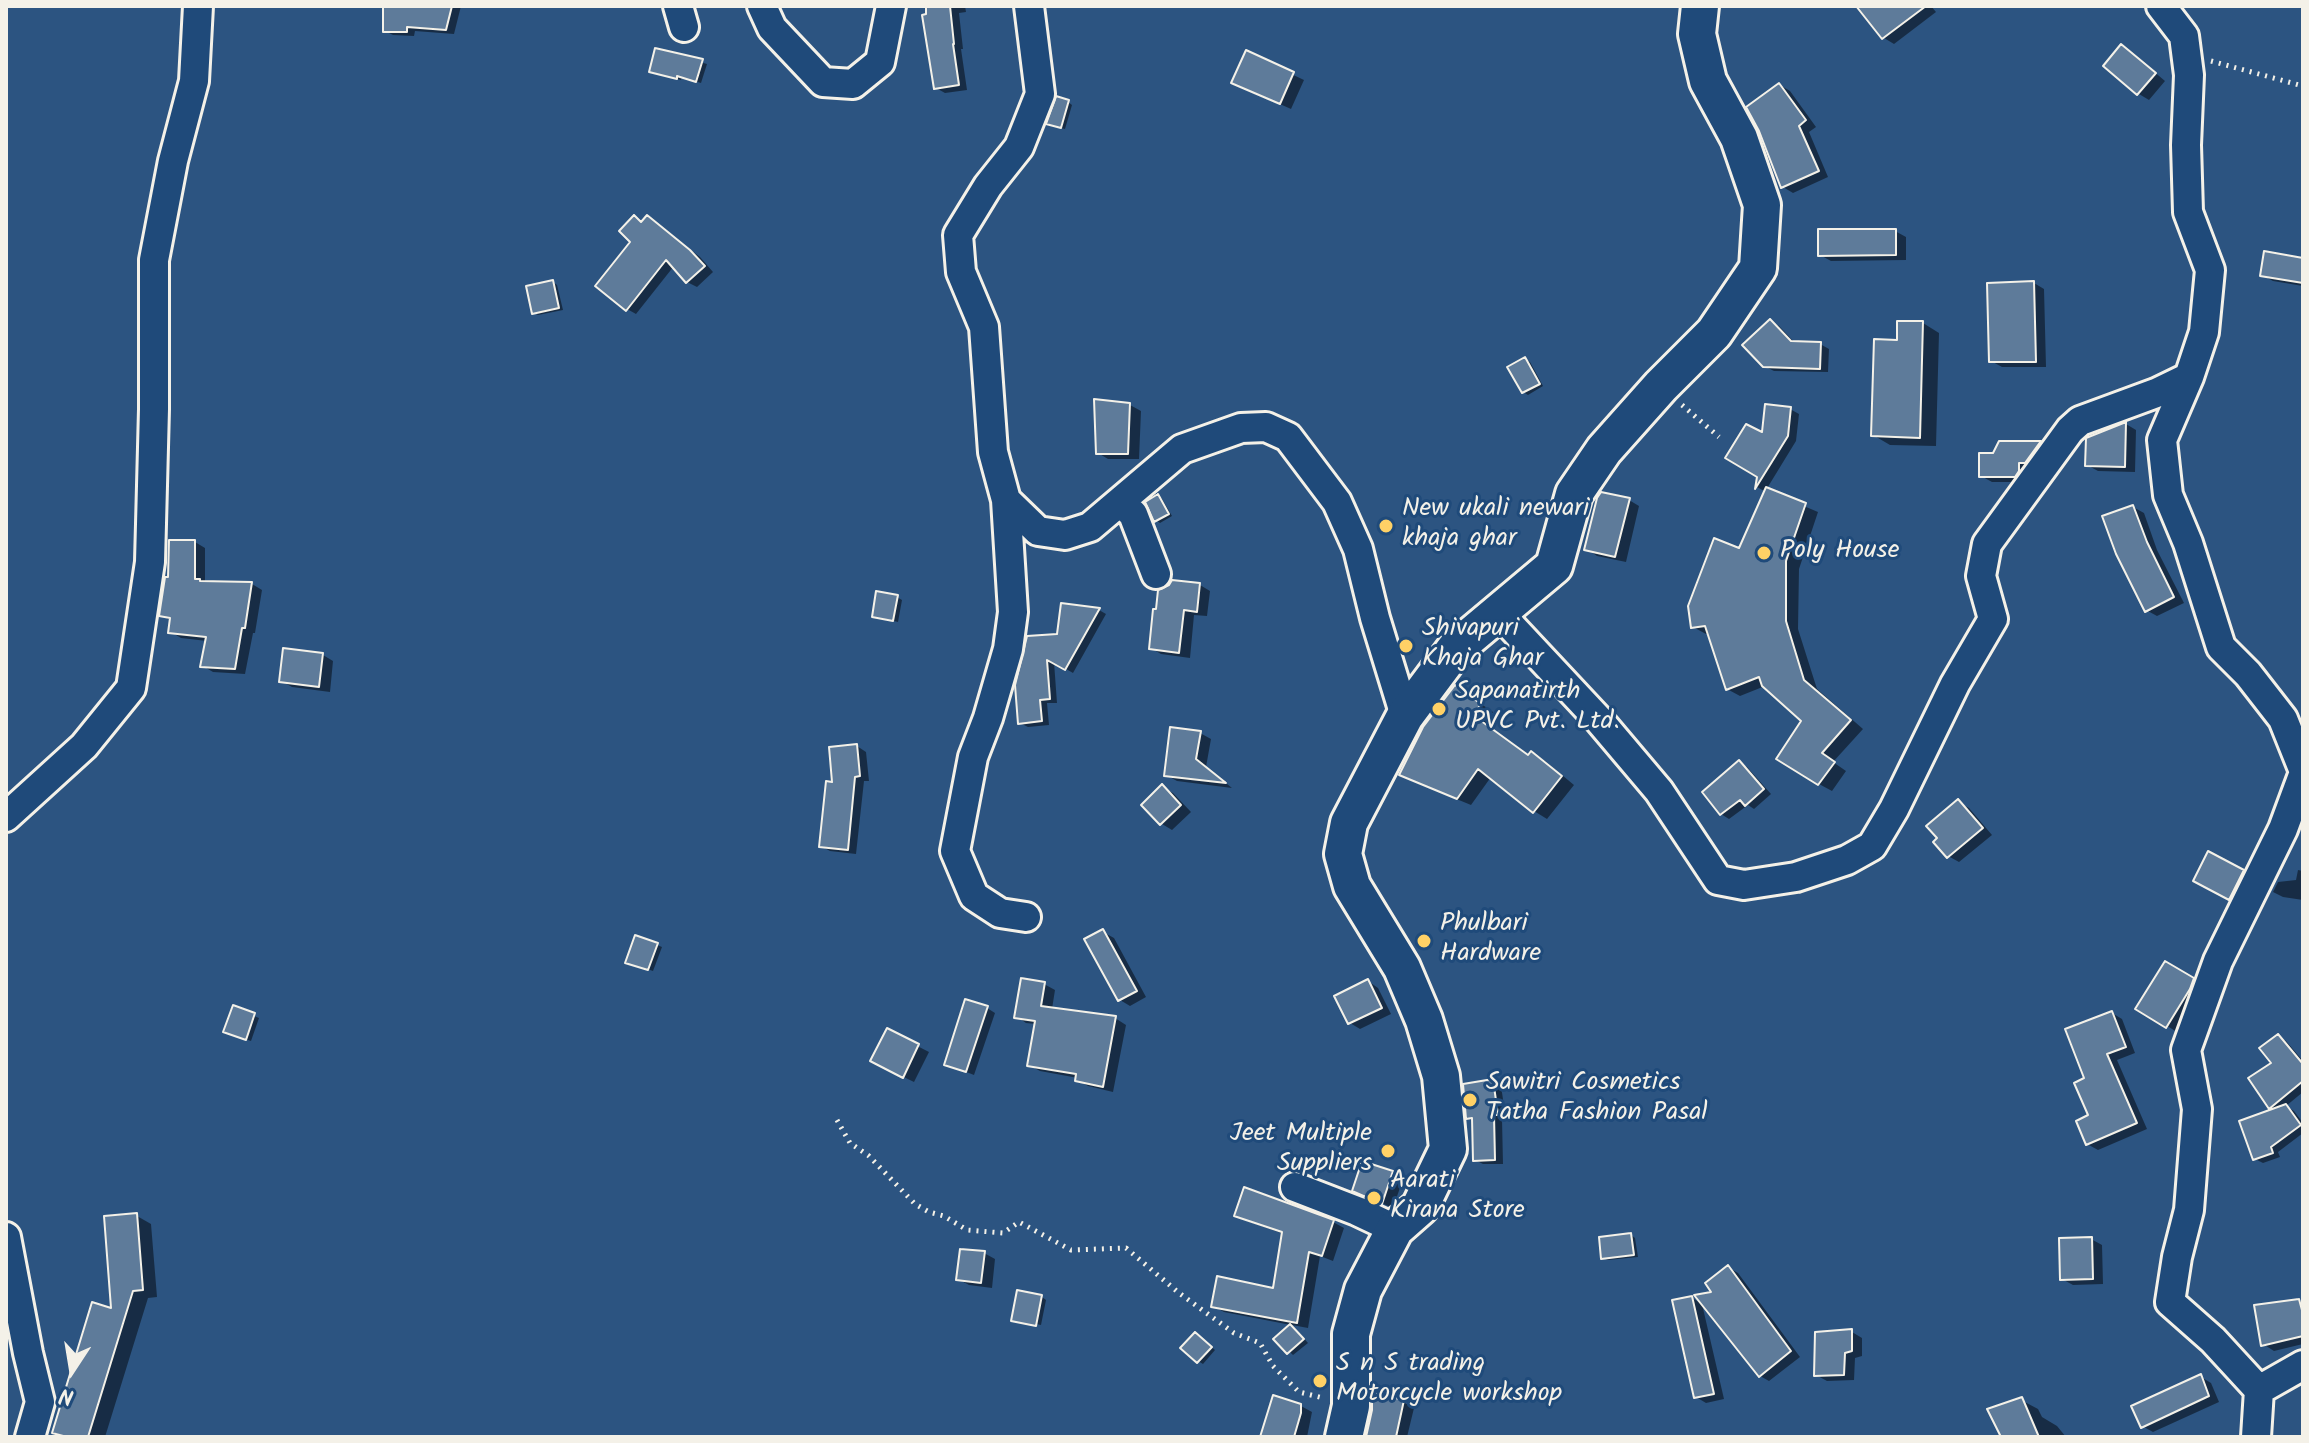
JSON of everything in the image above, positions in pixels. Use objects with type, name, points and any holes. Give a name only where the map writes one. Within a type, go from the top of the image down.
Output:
[{"type":"street","points":[[6,817],[84,746],[131,688],[150,562],[154,260],[173,161],[194,81],[198,6]]},
{"type":"street","points":[[762,6],[772,28],[823,82],[853,84],[880,62],[891,6]]},
{"type":"street","points":[[1026,917],[1000,913],[974,896],[955,851],[973,757],[1008,649],[1013,612],[1006,500],[993,452],[984,327],[961,272],[958,235],[988,186],[1019,147],[1040,94],[1029,6]]},
{"type":"street","points":[[1348,1421],[1351,1334],[1363,1290],[1395,1229],[1420,1207],[1448,1149],[1441,1076],[1424,1020],[1402,968],[1352,886],[1343,854],[1349,823],[1405,716],[1455,649],[1554,566],[1574,494],[1604,450],[1714,333],[1758,268],[1762,205],[1739,138],[1708,81],[1697,34],[1700,6]]},
{"type":"street","points":[[2161,6],[2184,36],[2189,75],[2186,145],[2188,212],[2210,270],[2204,332],[2162,440],[2168,495],[2188,543],[2221,647],[2248,674],[2283,719],[2303,769]]},
{"type":"street","points":[[1498,612],[1599,720],[1659,791],[1718,880],[1744,885],[1796,877],[1847,860],[1872,846],[1894,809],[1955,684],[1993,619],[1981,576],[1987,544],[2070,430],[2080,421],[2156,393],[2189,377]]},
{"type":"street","points":[[1006,500],[1038,531],[1065,535],[1090,527],[1182,449],[1241,428],[1266,427],[1288,437],[1337,502],[1358,549],[1405,716]]},
{"type":"street","points":[[1120,502],[1133,514],[1156,574]]},
{"type":"street","points":[[2256,1437],[2259,1390],[2213,1340],[2170,1302],[2189,1210],[2197,1109],[2186,1050],[2218,961],[2283,829],[2303,775]]},
{"type":"street","points":[[1295,1187],[1395,1229]]},
{"type":"street","points":[[6,1237],[40,1402],[30,1437]]},
{"type":"street","points":[[2259,1390],[2303,1365]]},
{"type":"path","points":[[2184,36],[2203,59],[2303,86]]},
{"type":"path","points":[[1661,386],[1719,437]]},
{"type":"path","points":[[837,1120],[850,1143],[869,1156],[915,1204],[967,1230],[1003,1233],[1019,1222],[1071,1250],[1126,1248],[1217,1321],[1234,1333],[1260,1343],[1273,1366],[1299,1392],[1348,1421]]},
{"type":"building","points":[[383,6],[452,6],[446,30],[407,27],[407,32],[383,32]]},
{"type":"building","points":[[926,6],[950,6],[959,85],[934,89],[922,15],[926,14]]},
{"type":"building","points":[[1856,6],[1926,6],[1882,39]]},
{"type":"building","points":[[2121,44],[2156,73],[2137,95],[2103,66]]},
{"type":"building","points":[[655,48],[703,59],[696,82],[649,72]]},
{"type":"building","points":[[1246,50],[1294,72],[1280,104],[1231,83]]},
{"type":"building","points":[[1779,83],[1806,120],[1799,126],[1819,171],[1781,188],[1759,131],[1746,107]]},
{"type":"building","points":[[1056,96],[1069,100],[1061,128],[1046,124]]},
{"type":"building","points":[[634,215],[641,222],[647,215],[705,266],[686,283],[666,260],[626,311],[595,286],[630,242],[619,231]]},
{"type":"building","points":[[1818,229],[1896,229],[1896,255],[1818,256]]},
{"type":"building","points":[[2264,251],[2303,258],[2303,283],[2260,276]]},
{"type":"building","points":[[553,280],[559,308],[532,314],[526,286]]},
{"type":"building","points":[[2034,281],[2036,362],[1989,362],[1987,283]]},
{"type":"building","points":[[1770,319],[1791,341],[1821,342],[1820,369],[1763,367],[1742,345]]},
{"type":"building","points":[[1897,321],[1923,321],[1920,438],[1871,436],[1874,339],[1897,340]]},
{"type":"building","points":[[1525,357],[1540,384],[1522,393],[1507,367]]},
{"type":"building","points":[[1094,399],[1130,403],[1128,454],[1096,454]]},
{"type":"building","points":[[1765,404],[1791,407],[1788,436],[1755,489],[1757,477],[1725,458],[1746,424],[1762,432]]},
{"type":"building","points":[[2126,422],[2125,467],[2085,466],[2086,438]]},
{"type":"building","points":[[1999,441],[2041,441],[2025,463],[2019,463],[2015,477],[1979,477],[1979,453],[1993,453]]},
{"type":"building","points":[[1766,487],[1806,503],[1786,561],[1786,621],[1804,680],[1851,720],[1822,753],[1835,762],[1818,785],[1776,759],[1801,721],[1762,686],[1759,677],[1726,690],[1705,626],[1691,628],[1688,606],[1714,538],[1739,548]]},
{"type":"building","points":[[1601,492],[1630,498],[1615,557],[1584,550]]},
{"type":"building","points":[[1158,494],[1169,514],[1154,522],[1145,502]]},
{"type":"building","points":[[2133,505],[2174,597],[2145,612],[2116,554],[2102,516]]},
{"type":"building","points":[[169,540],[195,540],[195,579],[252,582],[235,669],[200,667],[206,637],[168,633],[170,618],[159,616],[165,577],[168,577]]},
{"type":"building","points":[[1172,580],[1200,583],[1197,612],[1184,610],[1179,653],[1149,649],[1158,590]]},
{"type":"building","points":[[876,591],[898,595],[893,621],[872,617]]},
{"type":"building","points":[[1061,603],[1100,608],[1065,670],[1047,660],[1050,699],[1040,700],[1042,721],[1018,724],[1015,685],[1027,636],[1057,634]]},
{"type":"building","points":[[283,648],[323,653],[319,687],[279,682]]},
{"type":"building","points":[[1455,685],[1481,704],[1473,715],[1528,755],[1531,751],[1562,776],[1533,813],[1478,769],[1457,799],[1399,775],[1423,727]]},
{"type":"building","points":[[1170,727],[1201,731],[1196,759],[1226,783],[1164,776]]},
{"type":"building","points":[[857,744],[860,776],[855,777],[848,850],[819,847],[826,781],[832,782],[829,747]]},
{"type":"building","points":[[1739,760],[1764,789],[1745,806],[1740,800],[1720,815],[1702,792]]},
{"type":"building","points":[[1162,784],[1181,805],[1160,825],[1141,805]]},
{"type":"building","points":[[1958,799],[1983,828],[1947,858],[1933,842],[1937,838],[1926,826]]},
{"type":"building","points":[[2208,851],[2244,870],[2229,900],[2193,881]]},
{"type":"building","points":[[1103,929],[1137,991],[1118,1001],[1084,939]]},
{"type":"building","points":[[635,935],[658,943],[648,970],[625,963]]},
{"type":"building","points":[[2165,961],[2194,978],[2166,1028],[2135,1009]]},
{"type":"building","points":[[1021,978],[1045,982],[1041,1006],[1116,1016],[1103,1087],[1075,1081],[1076,1074],[1027,1066],[1035,1021],[1014,1018]]},
{"type":"building","points":[[1368,979],[1382,1008],[1348,1024],[1334,996]]},
{"type":"building","points":[[965,999],[988,1006],[966,1072],[944,1065]]},
{"type":"building","points":[[233,1005],[255,1013],[246,1040],[223,1032]]},
{"type":"building","points":[[2112,1011],[2126,1047],[2107,1054],[2137,1123],[2086,1145],[2076,1121],[2088,1115],[2074,1083],[2084,1078],[2065,1029]]},
{"type":"building","points":[[887,1028],[919,1044],[903,1078],[870,1061]]},
{"type":"building","points":[[2278,1034],[2303,1064],[2303,1081],[2269,1109],[2248,1078],[2271,1063],[2259,1048]]},
{"type":"building","points":[[1493,1079],[1498,1115],[1494,1115],[1495,1160],[1473,1161],[1472,1118],[1466,1119],[1463,1084]]},
{"type":"building","points":[[2286,1104],[2301,1125],[2271,1147],[2273,1153],[2253,1160],[2239,1121]]},
{"type":"building","points":[[1362,1161],[1393,1171],[1382,1204],[1352,1191]]},
{"type":"building","points":[[1244,1187],[1334,1220],[1322,1256],[1309,1252],[1297,1323],[1211,1307],[1217,1276],[1273,1288],[1282,1232],[1234,1216]]},
{"type":"building","points":[[137,1213],[143,1290],[133,1291],[88,1437],[52,1433],[92,1302],[111,1308],[104,1216]]},
{"type":"building","points":[[1631,1233],[1634,1255],[1601,1259],[1599,1237]]},
{"type":"building","points":[[2092,1237],[2093,1279],[2060,1280],[2059,1238]]},
{"type":"building","points":[[960,1249],[985,1251],[981,1283],[956,1280]]},
{"type":"building","points":[[1728,1265],[1791,1351],[1759,1377],[1694,1295],[1711,1292],[1705,1283]]},
{"type":"building","points":[[1017,1290],[1042,1295],[1036,1326],[1011,1321]]},
{"type":"building","points":[[1692,1296],[1714,1394],[1694,1398],[1672,1300]]},
{"type":"building","points":[[2299,1299],[2303,1336],[2261,1346],[2254,1305]]},
{"type":"building","points":[[1290,1324],[1304,1339],[1287,1354],[1273,1339]]},
{"type":"building","points":[[1852,1329],[1852,1351],[1845,1353],[1844,1375],[1814,1376],[1815,1332]]},
{"type":"building","points":[[1195,1332],[1212,1347],[1197,1363],[1180,1348]]},
{"type":"building","points":[[2201,1374],[2209,1396],[2141,1428],[2131,1406]]},
{"type":"building","points":[[1372,1393],[1404,1400],[1396,1437],[1366,1437]]},
{"type":"building","points":[[1273,1395],[1301,1404],[1294,1437],[1260,1437]]},
{"type":"building","points":[[2022,1397],[2039,1437],[2001,1437],[1987,1409]]},
{"type":"place","name":"New ukali newari khaja ghar","points":[[1386,526]]},
{"type":"place","name":"Poly House","points":[[1764,553]]},
{"type":"place","name":"Shivapuri Khaja Ghar","points":[[1406,646]]},
{"type":"place","name":"Sapanatirth UPVC Pvt. Ltd.","points":[[1439,709]]},
{"type":"place","name":"Phulbari Hardware","points":[[1424,941]]},
{"type":"place","name":"Sawitri Cosmetics Tatha Fashion Pasal","points":[[1470,1100]]},
{"type":"place","name":"Jeet Multiple Suppliers","points":[[1388,1151]]},
{"type":"place","name":"Aarati Kirana Store","points":[[1374,1198]]},
{"type":"place","name":"S n S trading Motorcycle workshop","points":[[1320,1381]]}]
